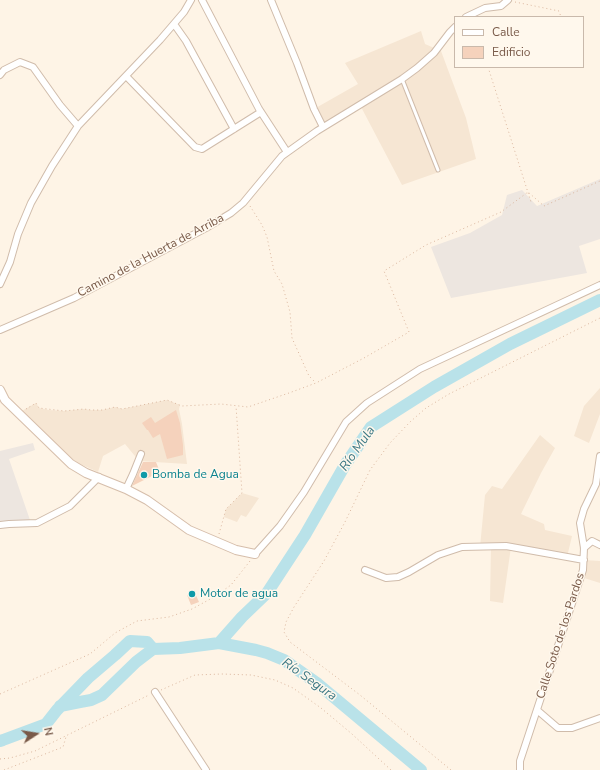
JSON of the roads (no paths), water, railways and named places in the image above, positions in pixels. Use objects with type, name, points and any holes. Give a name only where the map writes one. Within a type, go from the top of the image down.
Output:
[{"type":"main road","points":[[0,390],[5,400],[71,464],[86,473],[99,477],[147,500],[189,530],[236,550],[255,554]]},
{"type":"street","points":[[0,284],[10,262],[18,234],[31,203],[52,166],[78,126],[174,24],[184,12],[191,0]]},
{"type":"street","points":[[202,0],[261,112],[287,152]]},
{"type":"street","points":[[271,0],[297,63],[314,110],[323,127]]},
{"type":"street","points":[[468,16],[485,8],[501,6],[508,0]]},
{"type":"street","points":[[174,24],[186,41],[234,129]]},
{"type":"street","name":"Camino de la Huerta de Arriba","points":[[0,330],[74,298],[206,228],[231,213],[246,200],[282,156],[323,127],[402,79],[434,53],[454,28]]},
{"type":"street","points":[[0,75],[4,70],[20,62],[33,67],[60,105],[78,126]]},
{"type":"street","points":[[126,76],[195,147],[202,149],[261,112]]},
{"type":"street","points":[[255,554],[280,526],[304,492],[346,422],[367,403],[420,369],[600,285]]},
{"type":"street","points":[[126,489],[141,454]]},
{"type":"street","name":"Calle Soto de los Pardos","points":[[520,770],[520,761],[583,570],[584,548],[580,523],[584,509],[596,484],[600,456]]},
{"type":"street","points":[[0,525],[37,523],[70,506],[99,477]]},
{"type":"street","points":[[584,548],[592,541],[600,545]]},
{"type":"street","points":[[365,570],[386,578],[398,577],[438,554],[462,547],[506,546],[584,560]]},
{"type":"street","points":[[155,692],[206,770]]},
{"type":"street","points":[[537,710],[558,728],[572,728],[600,718]]},
{"type":"lane","points":[[402,79],[438,170]]},
{"type":"waterway","name":"Río Mula","points":[[219,643],[242,617],[267,593],[305,535],[345,465],[371,427],[434,387],[510,344],[600,300]]},
{"type":"waterway","name":"Río Segura","points":[[0,741],[46,724],[57,710],[88,678],[130,641],[147,642],[153,649],[180,648],[219,643],[256,650],[284,660],[318,684],[421,770]]},
{"type":"waterway","points":[[60,706],[91,700],[102,695],[136,662],[153,649]]},
{"type":"place","name":"Bomba de Agua","points":[[144,475]]},
{"type":"place","name":"Motor de agua","points":[[192,594]]}]
